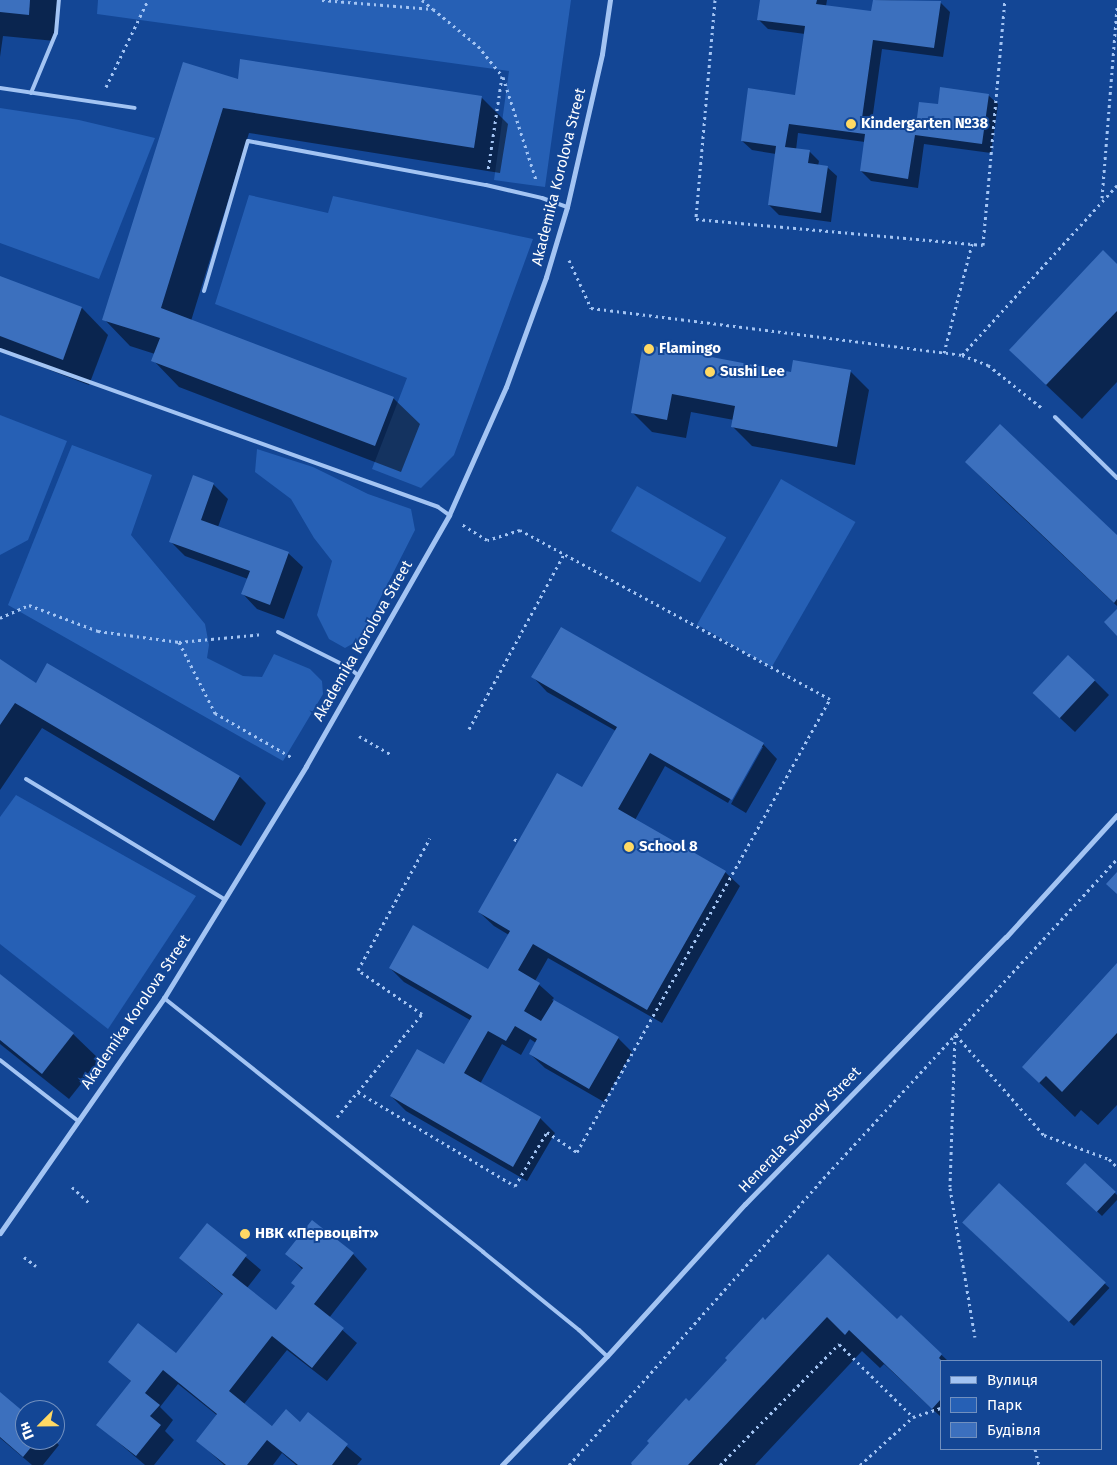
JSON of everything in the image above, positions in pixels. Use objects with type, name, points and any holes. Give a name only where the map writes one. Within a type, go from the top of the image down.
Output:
[{"type":"street","name":"Akademika Korolova Street","points":[[0,1233],[164,998],[306,766],[449,514],[506,387],[568,207],[602,54],[610,0]]},
{"type":"street","name":"Henerala Svobody Street","points":[[502,1465],[606,1356],[745,1204],[1006,937],[1117,815]]},
{"type":"lane","points":[[31,92],[56,33],[59,0]]},
{"type":"lane","points":[[0,88],[135,108]]},
{"type":"lane","points":[[204,291],[248,141],[486,185],[542,198],[568,207]]},
{"type":"lane","points":[[0,350],[438,507],[449,514]]},
{"type":"lane","points":[[1055,417],[1117,478]]},
{"type":"lane","points":[[278,632],[348,667],[358,675]]},
{"type":"lane","points":[[26,779],[224,899]]},
{"type":"lane","points":[[164,998],[580,1330],[606,1356]]},
{"type":"lane","points":[[0,1060],[78,1121]]},
{"type":"lane","points":[[0,1221],[5,1226]]},
{"type":"path","points":[[100,102],[148,0]]},
{"type":"path","points":[[322,0],[434,9]]},
{"type":"path","points":[[422,0],[478,46],[502,76],[542,198]]},
{"type":"path","points":[[715,0],[696,219],[983,245],[1005,0]]},
{"type":"path","points":[[1102,199],[1117,7]]},
{"type":"path","points":[[486,185],[502,76]]},
{"type":"path","points":[[962,355],[1102,199],[1117,185]]},
{"type":"path","points":[[558,237],[591,308],[962,355],[988,365],[1055,417]]},
{"type":"path","points":[[944,353],[972,244]]},
{"type":"path","points":[[358,1092],[515,1186],[547,1132],[578,1152],[830,699],[520,530],[486,540],[449,514]]},
{"type":"path","points":[[469,729],[564,554]]},
{"type":"path","points":[[0,618],[29,605],[98,631],[179,642],[278,632]]},
{"type":"path","points":[[179,642],[214,713],[306,766]]},
{"type":"path","points":[[359,736],[390,754]]},
{"type":"path","points":[[329,1128],[422,1014],[358,970],[430,838]]},
{"type":"path","points":[[514,839],[518,841]]},
{"type":"path","points":[[568,1465],[819,1183],[1117,859]]},
{"type":"path","points":[[956,1035],[1044,1135],[1109,1159],[1117,1167]]},
{"type":"path","points":[[956,1035],[950,1188],[975,1337]]},
{"type":"path","points":[[72,1187],[89,1203]]},
{"type":"path","points":[[24,1257],[36,1266]]},
{"type":"path","points":[[720,1465],[839,1344],[913,1417]]},
{"type":"path","points":[[860,1465],[913,1417],[940,1408]]},
{"type":"path","points":[[1035,1450],[1039,1465]]},
{"type":"green space","points":[[98,0],[571,0],[545,187],[494,180],[509,71],[97,14]]},
{"type":"green space","points":[[0,108],[79,120],[155,138],[99,279],[0,243]]},
{"type":"green space","points":[[249,195],[328,213],[333,196],[533,239],[454,455],[421,488],[372,469],[407,378],[215,304]]},
{"type":"green space","points":[[0,415],[67,441],[28,540],[0,555]]},
{"type":"green space","points":[[72,445],[152,475],[131,535],[205,624],[209,645],[207,658],[243,676],[262,677],[274,654],[310,669],[322,681],[323,694],[283,761],[8,605]]},
{"type":"green space","points":[[257,449],[313,467],[368,494],[411,509],[415,530],[359,640],[345,648],[329,639],[317,615],[332,561],[314,538],[291,499],[255,472]]},
{"type":"green space","points":[[781,479],[855,522],[771,667],[697,624]]},
{"type":"green space","points":[[637,486],[726,538],[700,583],[611,531]]},
{"type":"green space","points":[[16,795],[196,896],[108,1029],[0,944],[0,817]]},
{"type":"building","points":[[0,0],[30,0],[29,15],[0,12]]},
{"type":"building","points":[[760,0],[817,0],[816,4],[871,11],[873,0],[941,1],[934,48],[873,40],[862,118],[916,126],[919,102],[938,104],[940,87],[989,94],[982,144],[915,135],[908,179],[860,171],[865,134],[789,124],[785,147],[810,150],[808,163],[828,166],[821,213],[768,205],[776,146],[741,141],[748,88],[795,95],[805,26],[757,20]]},
{"type":"building","points":[[240,59],[482,96],[474,148],[223,108],[161,308],[394,397],[375,446],[151,361],[160,338],[102,320],[183,62],[238,79]]},
{"type":"building","points":[[1103,250],[1117,264],[1117,311],[1046,385],[1009,350]]},
{"type":"building","points":[[0,276],[82,307],[63,360],[0,336]]},
{"type":"building","points":[[643,344],[791,372],[793,360],[851,370],[837,447],[731,427],[735,406],[672,394],[667,420],[631,413]]},
{"type":"building","points":[[1000,424],[1117,535],[1117,599],[1114,603],[965,462]]},
{"type":"building","points":[[193,475],[214,483],[201,520],[289,552],[270,605],[241,594],[250,571],[169,542]]},
{"type":"building","points":[[1117,609],[1117,636],[1104,622]]},
{"type":"building","points":[[561,627],[764,743],[732,800],[650,753],[618,809],[726,871],[647,1010],[533,944],[518,970],[540,983],[524,1011],[541,1021],[554,1000],[619,1037],[589,1089],[529,1054],[537,1039],[515,1026],[506,1041],[488,1031],[464,1073],[541,1117],[513,1167],[390,1096],[417,1049],[444,1064],[472,1016],[389,968],[413,925],[488,969],[510,931],[478,912],[557,773],[582,787],[617,727],[531,677]]},
{"type":"building","points":[[1068,655],[1095,680],[1060,718],[1033,693]]},
{"type":"building","points":[[0,659],[36,683],[47,663],[240,776],[214,821],[15,703],[0,725]]},
{"type":"building","points":[[1117,872],[1117,894],[1106,884]]},
{"type":"building","points":[[1117,963],[1117,1033],[1062,1092],[1046,1076],[1039,1083],[1022,1067]]},
{"type":"building","points":[[0,974],[74,1033],[42,1074],[0,1040]]},
{"type":"building","points":[[1085,1163],[1116,1192],[1097,1212],[1066,1183]]},
{"type":"building","points":[[999,1183],[1106,1283],[1069,1322],[962,1222]]},
{"type":"building","points":[[312,1220],[354,1253],[314,1304],[344,1328],[312,1368],[272,1336],[229,1391],[272,1426],[286,1409],[300,1422],[308,1412],[348,1444],[332,1465],[298,1465],[267,1440],[247,1465],[226,1465],[196,1441],[217,1414],[163,1370],[145,1393],[160,1405],[150,1416],[161,1425],[136,1456],[96,1425],[131,1381],[108,1362],[138,1323],[176,1353],[223,1294],[179,1258],[207,1223],[247,1255],[232,1275],[276,1310],[295,1286],[291,1283],[303,1268],[285,1254]]},
{"type":"building","points":[[828,1254],[897,1319],[901,1315],[942,1354],[939,1358],[941,1360],[940,1400],[932,1409],[849,1330],[845,1335],[827,1317],[688,1465],[632,1465],[631,1463],[649,1443],[647,1441],[686,1398],[689,1401],[763,1317],[765,1320]]},
{"type":"building","points":[[0,1392],[15,1405],[15,1450],[29,1450],[23,1457],[0,1437]]},
{"type":"place","name":"Kindergarten №38","points":[[851,124]]},
{"type":"place","name":"Flamingo","points":[[649,349]]},
{"type":"place","name":"Sushi Lee","points":[[710,372]]},
{"type":"place","name":"School 8","points":[[629,847]]},
{"type":"place","name":"НВК «Первоцвіт»","points":[[245,1234]]}]
